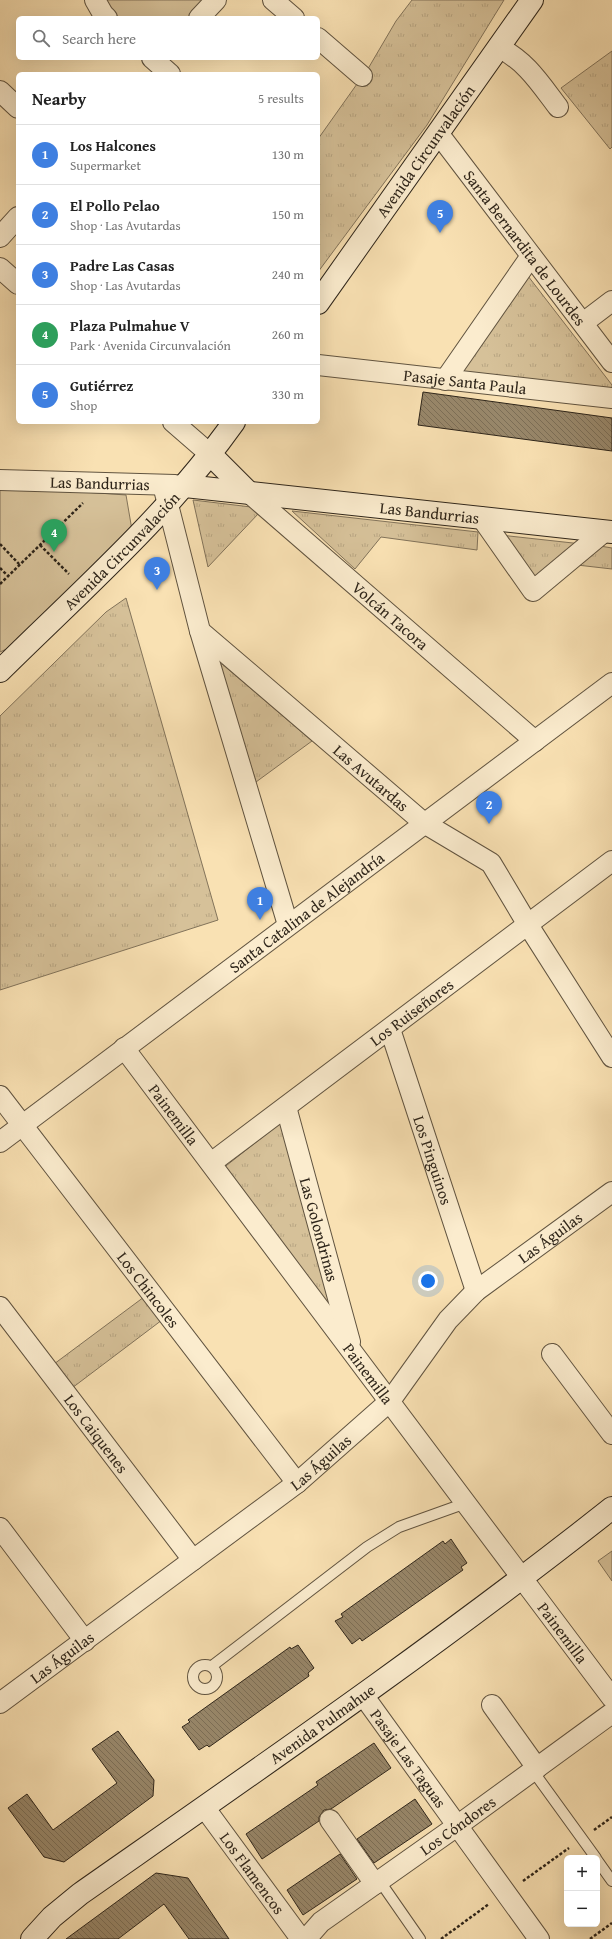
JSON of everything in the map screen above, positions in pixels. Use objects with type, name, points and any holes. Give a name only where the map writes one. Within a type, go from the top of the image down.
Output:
[{"type":"street","points":[[95,0],[105,16]]},
{"type":"street","points":[[201,16],[216,0]]},
{"type":"street","points":[[274,0],[292,16]]},
{"type":"street","name":"Avenida Circunvalación","points":[[320,300],[532,0]]},
{"type":"street","points":[[320,40],[362,76]]},
{"type":"street","points":[[498,47],[513,55],[526,66],[558,106]]},
{"type":"street","points":[[0,91],[16,106]]},
{"type":"street","name":"Santa Bernardita de Lourdes","points":[[438,132],[612,362]]},
{"type":"street","points":[[0,238],[16,219]]},
{"type":"street","points":[[445,380],[531,256]]},
{"type":"street","points":[[0,268],[16,282]]},
{"type":"street","points":[[583,323],[612,301]]},
{"type":"street","name":"Pasaje Santa Paula","points":[[320,366],[612,398]]},
{"type":"street","points":[[175,424],[211,455],[247,491]]},
{"type":"street","name":"Avenida Circunvalación","points":[[0,671],[167,506],[211,455],[233,424]]},
{"type":"street","name":"Las Bandurrias","points":[[0,480],[163,485],[247,491],[608,531]]},
{"type":"street","points":[[163,485],[167,506],[200,631],[288,925]]},
{"type":"street","name":"Volcán Tacora","points":[[247,491],[535,740]]},
{"type":"street","points":[[481,517],[533,592],[608,531]]},
{"type":"street","name":"Las Avutardas","points":[[200,631],[424,823],[491,863],[528,925],[612,1057]]},
{"type":"street","name":"Santa Catalina de Alejandría","points":[[0,1142],[612,682]]},
{"type":"street","name":"Los Ruiseñores","points":[[211,1163],[612,861]]},
{"type":"street","name":"Los Pinguinos","points":[[390,1029],[476,1291]]},
{"type":"street","name":"Painemilla","points":[[124,1048],[612,1698]]},
{"type":"street","name":"Los Chincoles","points":[[0,1096],[297,1483]]},
{"type":"street","name":"Las Golondrinas","points":[[286,1107],[353,1352]]},
{"type":"street","name":"Las Águilas","points":[[0,1703],[297,1483],[390,1401],[448,1320],[476,1291],[612,1192]]},
{"type":"street","name":"Los Caiquenes","points":[[0,1307],[193,1560]]},
{"type":"street","points":[[552,1354],[612,1434]]},
{"type":"street","name":"Avenida Pulmahue","points":[[32,1939],[52,1917],[80,1894],[363,1695],[523,1579],[612,1508]]},
{"type":"street","points":[[0,1528],[85,1641]]},
{"type":"street","name":"Pasaje Las Taguas","points":[[363,1695],[539,1939]]},
{"type":"street","points":[[492,1706],[535,1770]]},
{"type":"street","name":"Los Cóndores","points":[[306,1939],[321,1922],[612,1714]]},
{"type":"street","name":"Los Flamencos","points":[[204,1807],[301,1939]]},
{"type":"street","points":[[330,1820],[377,1882]]},
{"type":"lane","points":[[212,1666],[367,1547],[399,1527],[466,1503]]},
{"type":"lane","points":[[535,1770],[593,1855]]},
{"type":"lane","points":[[600,1864],[612,1880]]},
{"type":"lane","points":[[377,1882],[420,1939]]},
{"type":"path","points":[[0,584],[19,564],[84,503]]},
{"type":"path","points":[[0,544],[19,564]]},
{"type":"path","points":[[40,545],[85,588]]},
{"type":"path","points":[[0,568],[8,576]]},
{"type":"path","points":[[441,1939],[612,1818]]},
{"type":"path","points":[[590,1939],[612,1923]]},
{"type":"green space","points":[[98,0],[211,0],[197,16],[110,16]]},
{"type":"green space","points":[[412,0],[504,0],[427,125],[320,269],[320,136],[369,67],[396,21]]},
{"type":"green space","points":[[612,51],[612,147],[610,149],[561,88]]},
{"type":"green space","points":[[528,276],[612,385],[612,391],[460,373]]},
{"type":"green space","points":[[0,486],[126,495],[132,530],[13,646],[0,652]]},
{"type":"green space","points":[[193,500],[251,507],[259,513],[208,567]]},
{"type":"green space","points":[[292,511],[478,532],[477,550],[381,537],[355,569]]},
{"type":"green space","points":[[500,535],[582,544],[530,581]]},
{"type":"green space","points":[[600,546],[612,548],[612,569],[577,565]]},
{"type":"green space","points":[[126,598],[218,920],[0,990],[0,716],[106,612]]},
{"type":"green space","points":[[222,664],[312,741],[256,782],[220,668]]},
{"type":"green space","points":[[283,1121],[340,1325],[222,1169]]},
{"type":"green space","points":[[144,1297],[162,1320],[72,1388],[54,1364]]},
{"type":"green space","points":[[612,1551],[612,1581],[598,1561]]},
{"type":"building","points":[[423,392],[612,418],[612,451],[418,425]]},
{"type":"building","points":[[451,1539],[467,1563],[461,1567],[463,1570],[362,1641],[360,1638],[352,1644],[335,1621],[343,1617],[341,1614],[443,1541],[445,1544]]},
{"type":"building","points":[[298,1645],[314,1668],[308,1673],[309,1676],[209,1747],[207,1745],[199,1750],[182,1727],[190,1722],[188,1720],[290,1647],[291,1649]]},
{"type":"building","points":[[118,1731],[154,1780],[153,1796],[64,1862],[44,1857],[8,1808],[27,1794],[53,1830],[117,1783],[92,1749]]},
{"type":"building","points":[[374,1743],[391,1768],[331,1809],[324,1810],[319,1817],[319,1821],[262,1859],[246,1834],[318,1785],[316,1782]]},
{"type":"building","points":[[415,1799],[432,1824],[374,1863],[357,1839]]},
{"type":"building","points":[[340,1854],[357,1879],[303,1915],[287,1890]]},
{"type":"building","points":[[156,1873],[188,1878],[229,1939],[189,1939],[164,1904],[118,1939],[66,1939]]},
{"type":"place","name":"Gutiérrez","points":[[440,233]]},
{"type":"place","name":"Plaza Pulmahue V","points":[[54,552]]},
{"type":"place","name":"Padre Las Casas","points":[[157,590]]},
{"type":"place","name":"El Pollo Pelao","points":[[489,824]]},
{"type":"place","name":"Los Halcones","points":[[260,920]]}]
